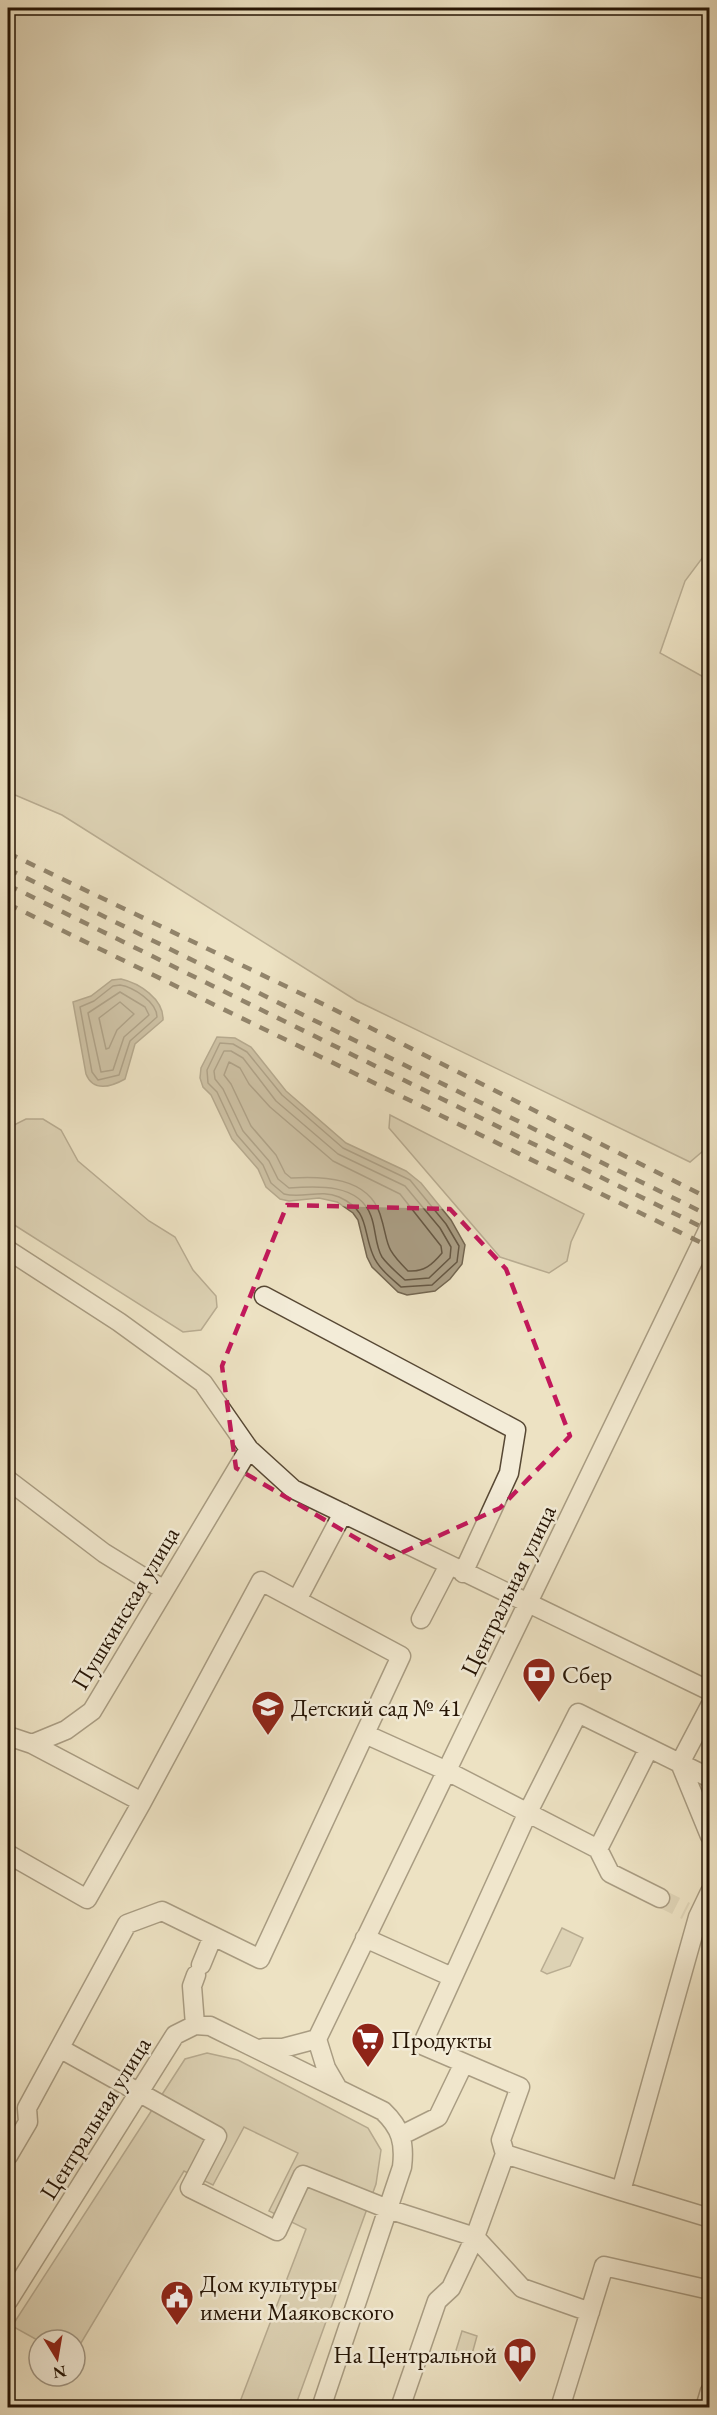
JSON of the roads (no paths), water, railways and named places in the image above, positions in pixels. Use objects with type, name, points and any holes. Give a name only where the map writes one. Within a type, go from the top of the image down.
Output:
[{"type":"street","name":"Центральная улица","points":[[317,2039],[710,1226]]},
{"type":"street","points":[[8,1250],[119,1322],[203,1383],[249,1449],[293,1489],[710,1691]]},
{"type":"street","points":[[264,1296],[516,1430],[509,1473],[456,1569],[421,1619]]},
{"type":"street","name":"Пушкинская улица","points":[[32,1744],[66,1730],[92,1711],[249,1449]]},
{"type":"street","points":[[8,1480],[104,1553],[164,1590]]},
{"type":"street","points":[[297,1600],[343,1513]]},
{"type":"street","points":[[8,1854],[87,1899],[261,1581],[401,1656],[260,1959],[162,1911],[128,1924],[27,2108],[28,2122],[8,2156]]},
{"type":"street","points":[[680,1763],[710,1706]]},
{"type":"street","points":[[400,2408],[437,2301],[451,2288],[475,2237],[505,2154],[501,2140],[520,2087],[422,2044],[528,1812],[579,1713],[710,1778]]},
{"type":"street","points":[[365,1734],[447,1771],[597,1849],[610,1873],[660,1898]]},
{"type":"street","points":[[8,1736],[32,1744],[142,1802]]},
{"type":"street","points":[[597,1849],[649,1748]]},
{"type":"street","points":[[680,1763],[710,1836]]},
{"type":"street","points":[[621,2191],[692,1914],[710,1892]]},
{"type":"street","points":[[213,1936],[192,1986],[195,2025],[210,2026],[383,2111],[394,2121],[402,2135],[404,2151],[402,2167],[321,2408]]},
{"type":"street","points":[[365,1938],[452,1977]]},
{"type":"street","name":"Центральная улица","points":[[8,2301],[14,2275],[141,2091],[175,2035],[195,2025]]},
{"type":"street","points":[[257,2048],[283,2048],[317,2039],[326,2068],[337,2087]]},
{"type":"street","points":[[61,2049],[141,2091],[217,2136],[190,2188],[277,2231],[303,2175],[388,2209],[475,2237],[522,2288],[590,2312]]},
{"type":"street","points":[[402,2135],[438,2117],[464,2063]]},
{"type":"street","points":[[505,2154],[710,2218]]},
{"type":"street","points":[[560,2408],[604,2266],[710,2290]]},
{"type":"street","points":[[705,2408],[710,2391]]},
{"type":"water","points":[[121,979],[149,993],[159,1005],[163,1020],[135,1044],[125,1079],[108,1086],[98,1086],[89,1080],[86,1074],[73,1002],[91,996],[112,980]]},
{"type":"water","points":[[217,1037],[235,1038],[251,1047],[286,1091],[346,1143],[406,1171],[421,1183],[451,1220],[465,1245],[462,1264],[450,1279],[435,1291],[407,1295],[398,1292],[372,1267],[367,1257],[358,1220],[353,1213],[337,1202],[319,1198],[289,1201],[280,1199],[266,1187],[258,1169],[232,1139],[211,1095],[203,1087],[200,1078],[201,1068]]},
{"type":"tunnel","points":[[660,1898],[686,1911]]},
{"type":"railway","points":[[8,853],[329,1007],[710,1199]]},
{"type":"railway","points":[[8,869],[710,1216]]},
{"type":"railway","points":[[8,885],[710,1231]]},
{"type":"railway","points":[[8,904],[710,1247]]},
{"type":"place","name":"Сбер","points":[[539,1703]]},
{"type":"place","name":"Детский сад № 41","points":[[268,1736]]},
{"type":"place","name":"Продукты","points":[[368,2068]]},
{"type":"place","name":"Дом культуры имени Маяковского","points":[[177,2326]]},
{"type":"place","name":"На Центральной","points":[[520,2383]]}]
